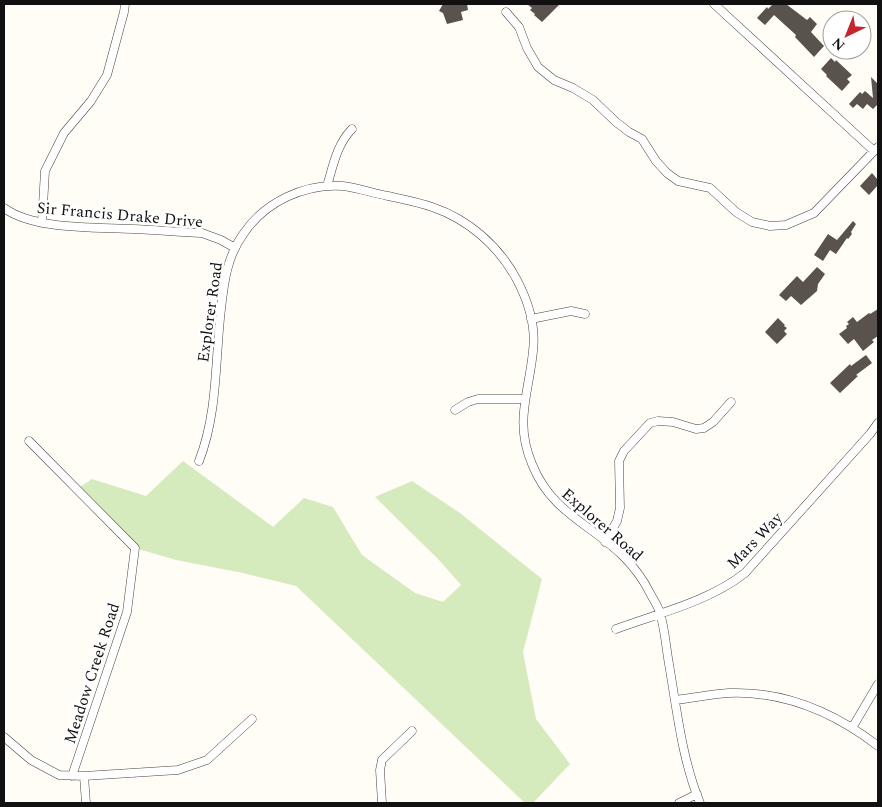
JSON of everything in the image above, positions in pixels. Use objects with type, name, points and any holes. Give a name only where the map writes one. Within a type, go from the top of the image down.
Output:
[{"type":"street","points":[[42,223],[45,171],[64,133],[91,101],[107,75],[125,4]]},
{"type":"street","points":[[506,12],[519,27],[527,48],[538,67],[554,80],[573,88],[593,100],[616,122],[642,139],[656,161],[667,173],[678,181],[710,188],[736,212],[752,222],[770,226],[786,225],[814,213],[876,149],[714,4]]},
{"type":"street","points":[[327,186],[340,146],[344,137],[352,129]]},
{"type":"street","name":"Explorer Road","points":[[198,461],[211,421],[224,285],[228,266],[235,248],[251,224],[267,209],[297,193],[327,186],[345,187],[420,203],[443,211],[465,223],[486,239],[507,264],[523,294],[531,319],[533,351],[524,400],[523,437],[528,455],[538,477],[560,507],[622,555],[637,572],[660,613],[677,718],[700,803]]},
{"type":"street","name":"Sir Francis Drake Drive","points":[[4,208],[24,219],[42,223],[202,233],[235,248]]},
{"type":"street","points":[[531,319],[571,311],[585,314]]},
{"type":"street","points":[[455,410],[468,402],[478,399],[524,400]]},
{"type":"street","points":[[605,542],[619,515],[619,461],[624,451],[650,423],[673,422],[696,429],[704,428],[714,422],[731,402]]},
{"type":"street","name":"Mars Way","points":[[616,629],[708,596],[731,583],[745,572],[878,423]]},
{"type":"street","name":"Meadow Creek Road","points":[[29,440],[135,548],[127,612],[72,776]]},
{"type":"street","points":[[852,728],[878,684]]},
{"type":"street","points":[[675,700],[732,693],[771,696],[812,707],[852,728],[878,746]]},
{"type":"street","points":[[4,737],[41,767],[59,775],[84,776],[178,770],[207,760],[252,719]]},
{"type":"street","points":[[382,803],[380,770],[382,760],[412,731]]},
{"type":"street","points":[[84,776],[86,803]]},
{"type":"street","points":[[679,803],[697,794]]},
{"type":"green space","points":[[183,461],[273,527],[304,498],[333,507],[362,555],[415,593],[443,602],[461,585],[439,560],[375,497],[412,481],[460,513],[542,579],[523,652],[536,719],[570,764],[533,803],[525,803],[296,586],[176,560],[135,548],[77,489],[92,479],[146,496]]},
{"type":"building","points":[[443,4],[467,4],[468,10],[461,12],[463,20],[447,24],[443,13],[439,11]]},
{"type":"building","points":[[527,4],[560,4],[542,22],[534,15],[530,10],[532,8]]},
{"type":"building","points":[[773,4],[786,4],[807,20],[810,17],[817,24],[811,32],[822,44],[822,48],[814,57],[795,37],[796,35],[774,15],[765,25],[757,18],[767,7],[768,9]]},
{"type":"building","points":[[829,60],[835,62],[836,60],[852,75],[847,79],[850,82],[842,91],[821,69]]},
{"type":"building","points":[[871,77],[878,84],[878,104],[873,109],[867,104],[863,109],[857,104],[853,108],[849,104],[860,92],[862,94],[865,91],[873,98]]},
{"type":"building","points":[[872,173],[878,180],[878,185],[869,195],[860,186]]},
{"type":"building","points":[[853,221],[856,224],[851,232],[852,234],[836,254],[830,250],[823,261],[814,255],[828,234],[837,240]]},
{"type":"building","points":[[817,267],[825,274],[818,284],[817,291],[801,305],[791,296],[786,301],[779,295],[797,276],[803,282]]},
{"type":"building","points":[[878,309],[878,336],[863,351],[854,339],[848,344],[839,334],[847,328],[846,326],[849,324],[847,322],[853,317],[857,322]]},
{"type":"building","points":[[778,318],[787,328],[784,331],[787,334],[777,344],[765,332]]},
{"type":"building","points":[[866,355],[872,363],[856,375],[858,376],[840,393],[830,383],[850,364],[851,366]]}]
